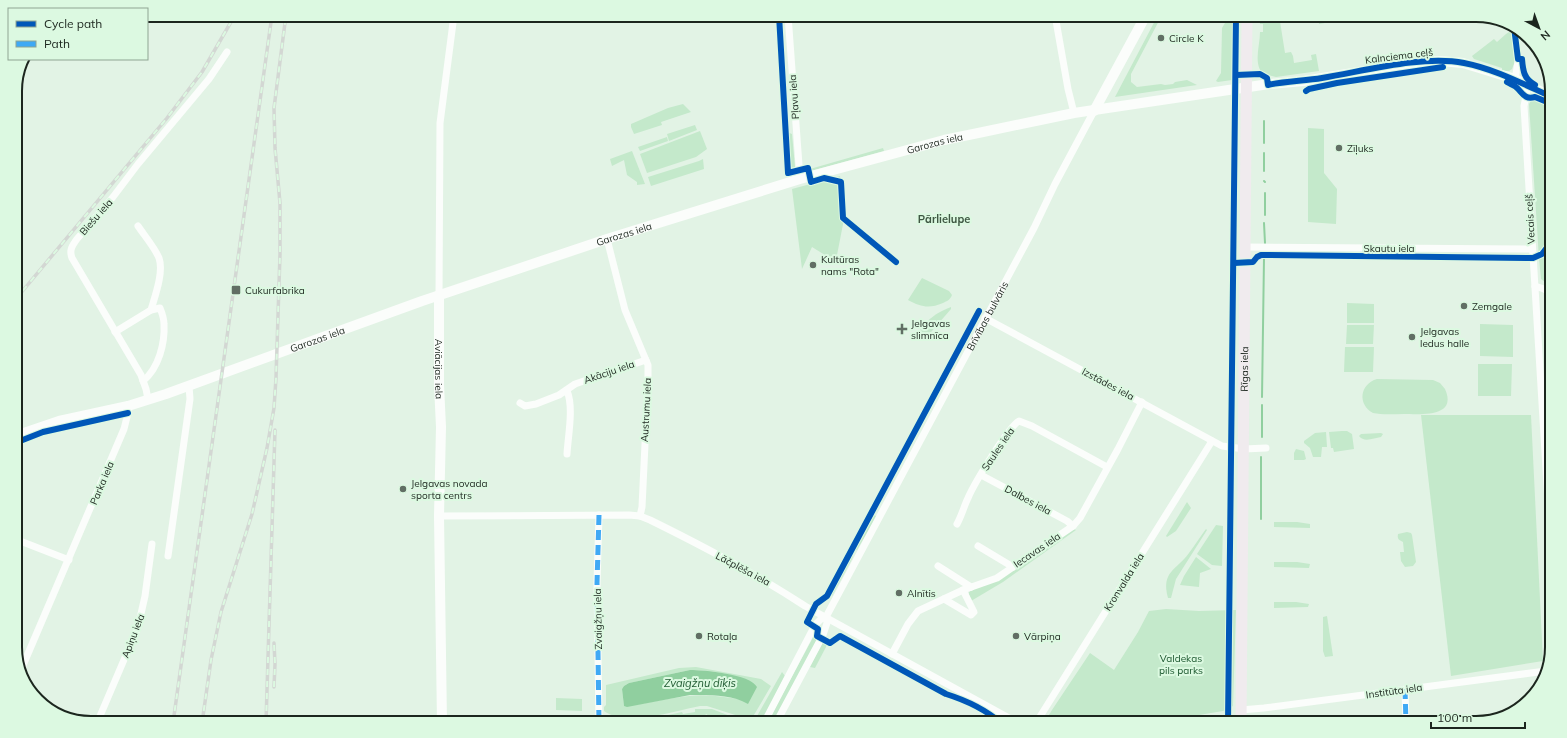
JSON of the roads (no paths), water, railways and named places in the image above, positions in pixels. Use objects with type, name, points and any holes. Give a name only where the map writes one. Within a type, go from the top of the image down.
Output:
[{"type":"main road","name":"Brīvības bulvāris","points":[[1094,111],[1142,22]]},
{"type":"main road","name":"Rīgas iela","points":[[1241,716],[1247,22]]},
{"type":"main road","name":"Kalnciema ceļš","points":[[1247,88],[1311,80],[1404,64],[1440,61],[1463,63],[1515,79],[1545,94]]},
{"type":"main road","name":"Garozas iela","points":[[22,434],[59,421],[128,406],[189,386],[439,295],[607,239],[800,179],[944,140],[1074,113],[1247,88]]},
{"type":"main road","name":"Aviācijas iela","points":[[439,295],[439,385],[441,426],[439,516],[442,716]]},
{"type":"street","name":"Aviācijas iela","points":[[439,295],[440,123],[453,22]]},
{"type":"street","name":"Pļavu iela","points":[[789,22],[800,179]]},
{"type":"street","points":[[1056,22],[1068,89],[1074,113]]},
{"type":"street","points":[[1515,35],[1518,62],[1515,79]]},
{"type":"street","name":"Biešu iela","points":[[148,399],[143,381],[70,253],[77,239],[209,79],[227,52]]},
{"type":"street","name":"Vecais ceļš","points":[[1528,86],[1524,106],[1545,452]]},
{"type":"street","name":"Brīvības bulvāris","points":[[768,716],[815,625],[826,617],[1094,111]]},
{"type":"street","points":[[138,226],[159,258],[160,269],[151,310]]},
{"type":"street","name":"Austrumu iela","points":[[607,239],[625,310],[648,365],[642,507],[640,516]]},
{"type":"street","name":"Skautu iela","points":[[1246,247],[1532,249]]},
{"type":"street","points":[[1535,286],[1545,290]]},
{"type":"street","points":[[115,332],[151,310],[160,308],[164,322],[163,344],[155,366],[150,375],[143,381]]},
{"type":"street","name":"Izstādes iela","points":[[985,318],[1222,446],[1244,449],[1266,448]]},
{"type":"street","name":"Akāciju iela","points":[[520,403],[525,406],[536,404],[567,391],[575,384],[646,360]]},
{"type":"street","points":[[168,556],[190,399],[189,386]]},
{"type":"street","points":[[567,391],[570,397],[570,407],[567,454]]},
{"type":"street","name":"Iecavas iela","points":[[892,654],[913,616],[925,608],[963,590],[997,578],[1074,526],[1080,518],[1142,402]]},
{"type":"street","name":"Parka iela","points":[[24,663],[124,429],[128,406]]},
{"type":"street","name":"Saules iela","points":[[957,524],[968,498],[981,475],[1010,429],[1019,421],[1032,426],[1107,467]]},
{"type":"street","name":"Kronvalda iela","points":[[1040,716],[1212,441]]},
{"type":"street","name":"Dalbes iela","points":[[981,475],[1074,526]]},
{"type":"street","name":"Zvaigžņu iela","points":[[599,515],[597,583],[599,716]]},
{"type":"street","name":"Lāčplēša iela","points":[[439,516],[640,516],[668,529],[757,576],[805,606],[1005,716]]},
{"type":"street","points":[[22,542],[69,560]]},
{"type":"street","name":"Apiņu iela","points":[[100,716],[138,627],[142,613],[152,544]]},
{"type":"street","points":[[978,546],[1013,566]]},
{"type":"street","points":[[938,566],[971,587]]},
{"type":"street","points":[[944,599],[971,615],[974,612],[963,590]]},
{"type":"street","name":"Brīvības bulvāris","points":[[780,716],[823,635],[827,623],[826,617]]},
{"type":"street","name":"Institūta iela","points":[[1241,710],[1540,672]]},
{"type":"street","points":[[1405,689],[1406,716]]},
{"type":"water","name":"Zvaigžņu dīķis","points":[[690,670],[716,672],[736,676],[746,679],[757,687],[748,704],[734,698],[712,695],[690,695],[627,707],[624,706],[622,689],[629,683]]},
{"type":"waterway","points":[[1264,121],[1264,143]]},
{"type":"waterway","points":[[1264,153],[1264,171]]},
{"type":"waterway","points":[[1265,193],[1265,215]]},
{"type":"waterway","points":[[1264,223],[1265,243]]},
{"type":"waterway","points":[[1262,397],[1264,258]]},
{"type":"waterway","points":[[1262,405],[1262,437]]},
{"type":"waterway","points":[[1261,457],[1261,519]]},
{"type":"railway","points":[[22,292],[167,118],[202,72],[231,22]]},
{"type":"railway","points":[[174,716],[271,22]]},
{"type":"railway","points":[[203,716],[211,660],[221,612],[252,514],[267,448],[274,408],[280,254],[280,203],[275,148],[274,108],[285,22]]},
{"type":"railway","points":[[266,716],[275,430]]},
{"type":"railway","points":[[274,643],[274,687]]},
{"type":"place","name":"Circle K","points":[[1161,38]]},
{"type":"place","name":"Zīļuks","points":[[1339,148]]},
{"type":"place","name":"Kultūras nams \"Rota\"","points":[[813,265]]},
{"type":"place","name":"Cukurfabrika","points":[[236,290]]},
{"type":"place","name":"Zemgale","points":[[1464,306]]},
{"type":"place","name":"Jelgavas slimnīca","points":[[902,329]]},
{"type":"place","name":"Jelgavas ledus halle","points":[[1412,337]]},
{"type":"place","name":"Jelgavas novada sporta centrs","points":[[403,489]]},
{"type":"place","name":"Alnītis","points":[[899,593]]},
{"type":"place","name":"Rotaļa","points":[[699,636]]},
{"type":"place","name":"Vārpiņa","points":[[1016,636]]},
{"type":"district","name":"Pārlielupe","points":[[944,219]]},
{"type":"park label","name":"Valdekas pils parks","points":[[1181,664]]}]
